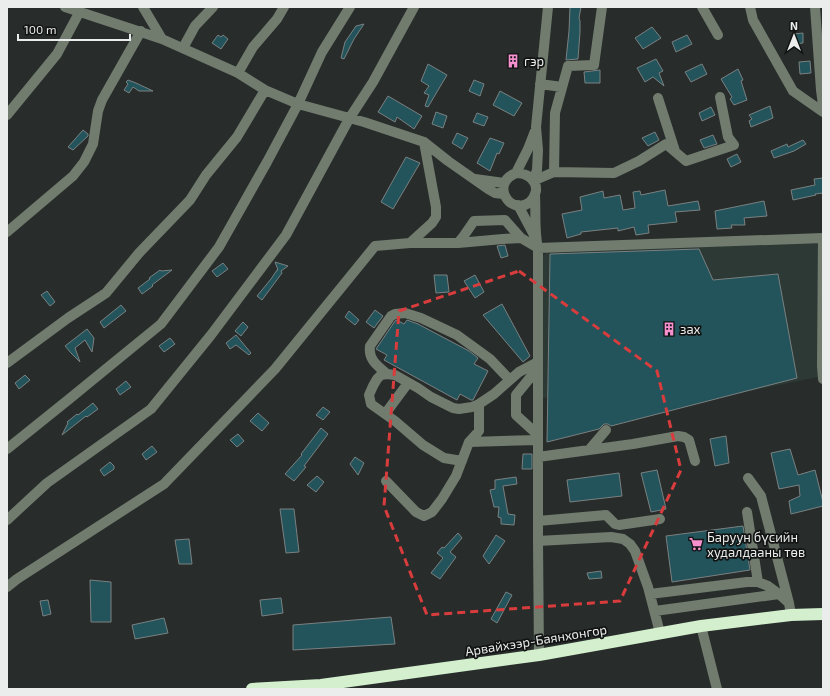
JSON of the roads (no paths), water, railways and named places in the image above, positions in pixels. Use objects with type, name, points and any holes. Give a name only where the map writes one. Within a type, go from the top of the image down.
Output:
[{"type":"highway","name":"Арвайхээр-Баянхонгор","points":[[252,689],[317,687],[539,655],[790,609],[823,614]]},
{"type":"street","points":[[65,7],[162,38],[238,73],[266,90],[298,104],[350,118],[424,142],[488,189],[495,193],[503,194]]},
{"type":"street","points":[[143,7],[162,38]]},
{"type":"street","points":[[183,48],[195,26],[213,7]]},
{"type":"street","points":[[238,73],[253,47],[277,19],[284,7]]},
{"type":"street","points":[[7,448],[161,324],[219,247],[298,104],[322,52],[350,7]]},
{"type":"street","points":[[7,520],[47,483],[151,409],[211,336],[286,235],[350,118],[373,82],[414,7]]},
{"type":"street","points":[[533,181],[537,170],[538,150],[536,127],[548,7]]},
{"type":"street","points":[[554,172],[555,113],[568,66],[594,65],[602,7]]},
{"type":"street","points":[[702,7],[718,35]]},
{"type":"street","points":[[750,7],[753,20],[793,91],[823,112]]},
{"type":"street","points":[[815,7],[823,105]]},
{"type":"street","points":[[7,115],[57,54],[80,11]]},
{"type":"street","points":[[7,232],[73,176],[84,162],[93,144],[98,111],[102,100],[141,31]]},
{"type":"street","points":[[540,84],[562,87]]},
{"type":"street","points":[[7,363],[68,318],[106,293],[139,252],[190,200],[206,175],[237,137],[266,90]]},
{"type":"street","points":[[533,181],[554,172],[614,173],[639,161],[666,144],[686,162],[734,145],[728,137],[720,97]]},
{"type":"street","points":[[658,98],[676,153]]},
{"type":"street","points":[[516,173],[528,149],[536,127]]},
{"type":"street","points":[[410,243],[432,223],[436,217],[436,207],[424,142]]},
{"type":"street","points":[[534,195],[532,200],[528,203],[523,205],[513,204],[508,201],[503,194],[504,183],[511,175],[521,173],[530,177],[535,185],[534,195],[538,248],[539,655]]},
{"type":"street","points":[[475,180],[504,183]]},
{"type":"street","points":[[518,205],[536,237]]},
{"type":"street","points":[[458,243],[474,221],[505,220],[521,238],[538,248],[823,238],[823,379]]},
{"type":"street","points":[[7,587],[17,579],[164,484],[275,369],[374,246],[410,243],[458,243],[521,238]]},
{"type":"street","points":[[510,380],[490,359],[457,335],[421,318],[405,313],[391,316],[370,346],[369,352],[372,359],[387,374],[395,376],[453,408],[459,409],[472,407],[479,404],[494,394],[510,380],[519,372],[538,365]]},
{"type":"street","points":[[538,365],[516,395],[516,416],[538,438]]},
{"type":"street","points":[[387,374],[377,379],[369,395],[371,404],[395,421],[423,445],[444,458],[462,461]]},
{"type":"street","points":[[385,414],[408,383]]},
{"type":"street","points":[[386,481],[416,512],[424,516],[432,512],[456,476],[470,442],[479,431],[479,404]]},
{"type":"street","points":[[589,450],[606,430]]},
{"type":"street","points":[[538,457],[633,444],[678,436],[689,440],[695,461]]},
{"type":"street","points":[[470,442],[538,438]]},
{"type":"street","points":[[748,478],[761,496],[790,609]]},
{"type":"street","points":[[747,512],[758,582]]},
{"type":"street","points":[[538,521],[606,515],[615,524],[619,525],[660,519]]},
{"type":"street","points":[[538,541],[611,537],[623,539],[630,544],[635,551],[650,594],[660,633]]},
{"type":"street","points":[[650,594],[747,582],[758,582],[768,586],[778,594],[790,609]]},
{"type":"street","points":[[655,611],[778,594]]},
{"type":"street","points":[[701,626],[717,689]]},
{"type":"place","name":"гэр","points":[[513,61]]},
{"type":"place","name":"зах","points":[[669,329]]},
{"type":"place","name":"Баруун бүсийн худалдааны төв","points":[[696,544]]}]
